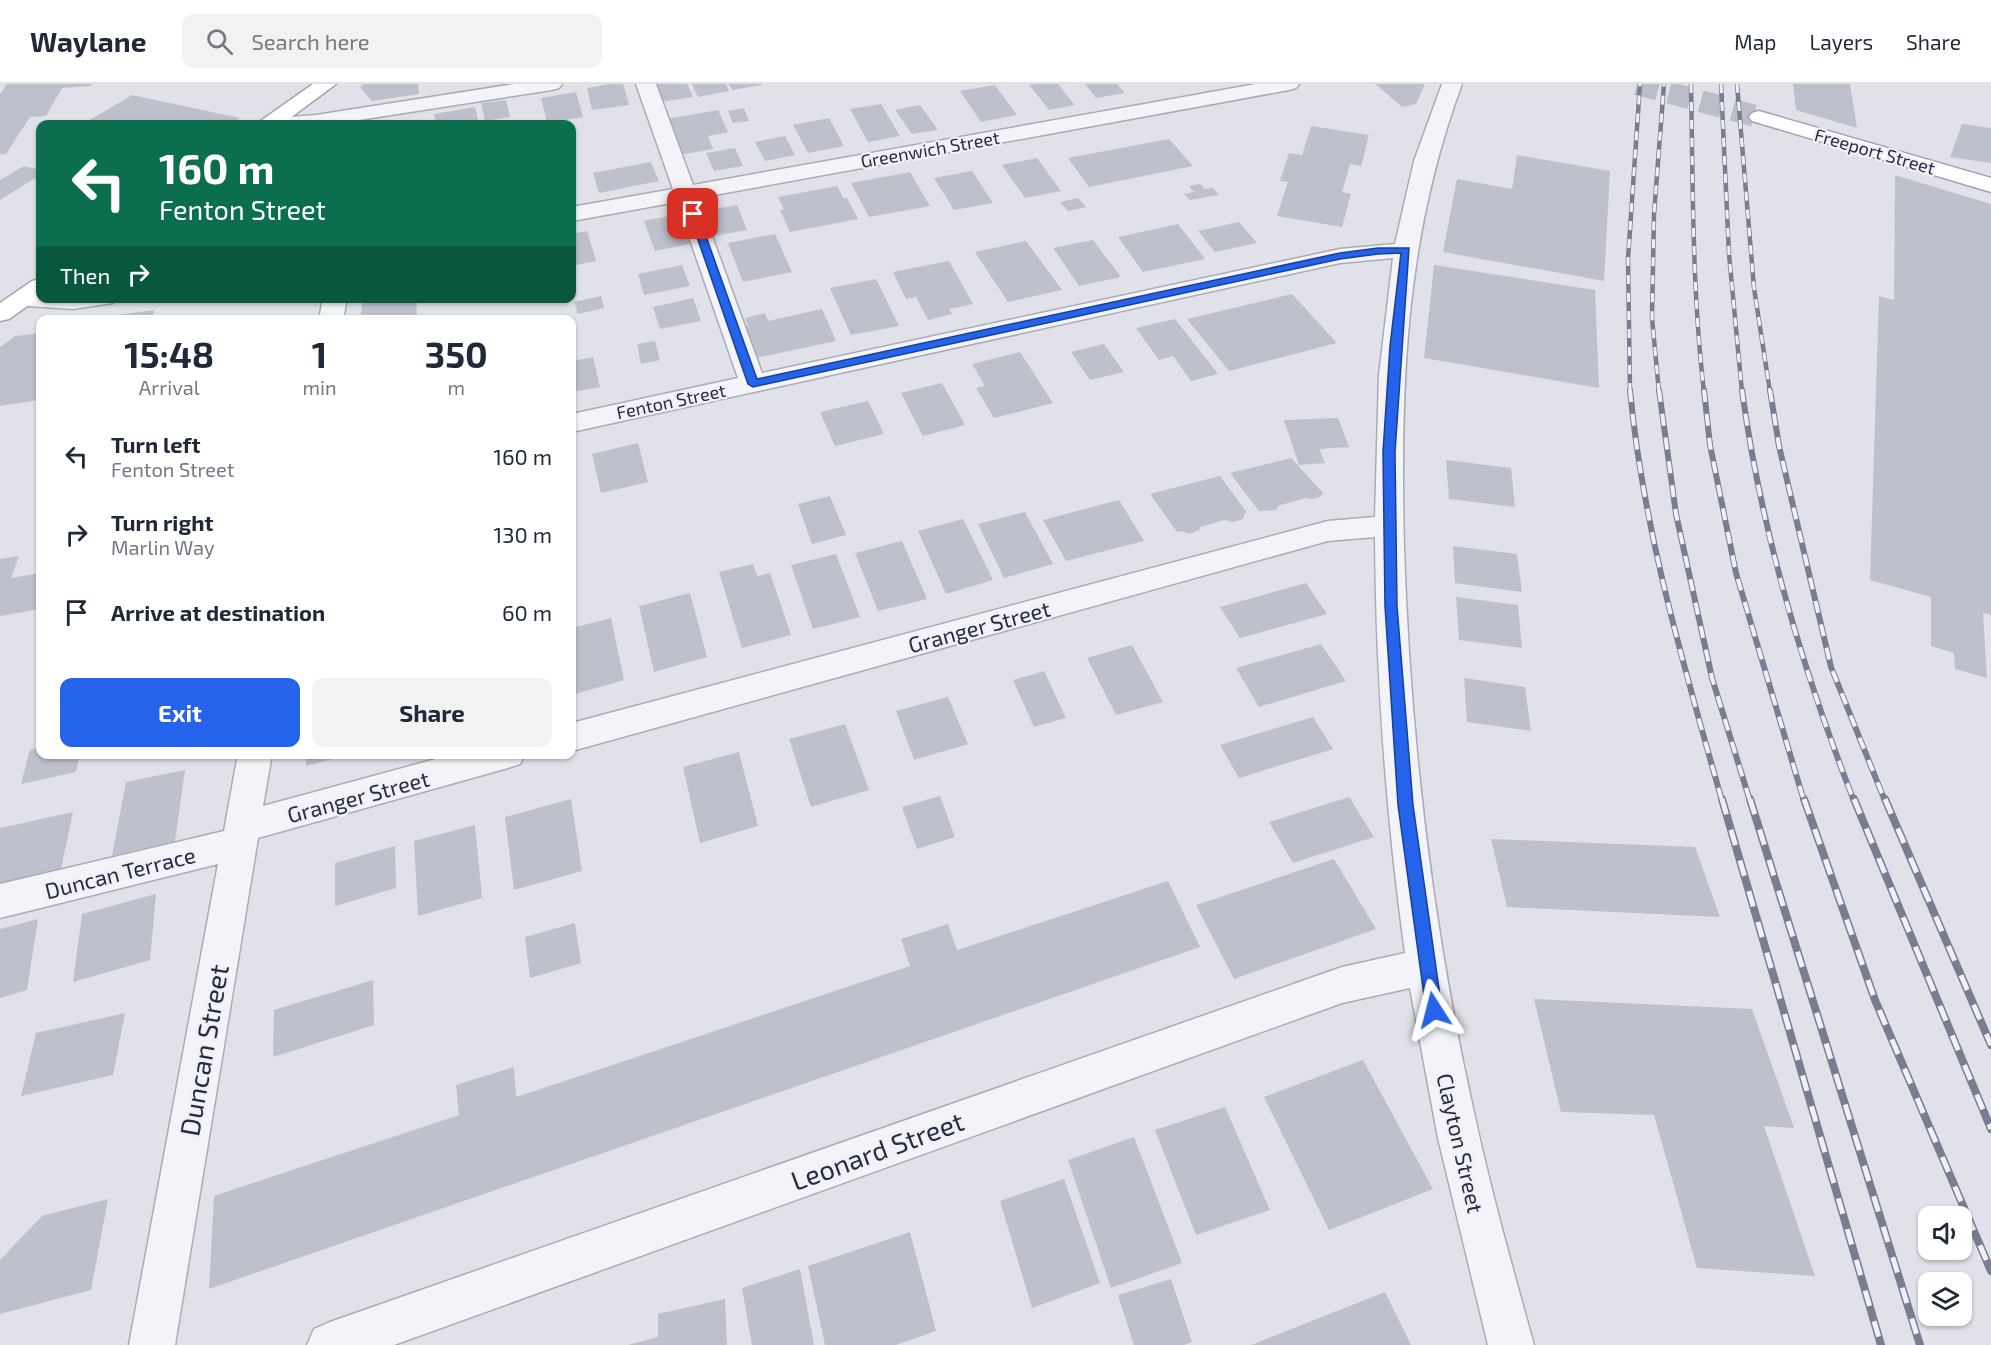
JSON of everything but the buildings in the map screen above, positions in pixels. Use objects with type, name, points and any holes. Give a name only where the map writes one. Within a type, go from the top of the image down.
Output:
[{"type":"main road","points":[[276,120],[326,84]]},
{"type":"main road","name":"Freeport Street","points":[[1759,117],[1991,185]]},
{"type":"main road","points":[[0,314],[36,289]]},
{"type":"street","points":[[322,120],[552,84]]},
{"type":"street","points":[[646,84],[753,384]]},
{"type":"street","name":"Greenwich Street","points":[[576,213],[1289,84]]},
{"type":"street","name":"Clayton Street","points":[[1452,84],[1425,162],[1406,250],[1393,381],[1389,526],[1391,606],[1404,794],[1427,966],[1452,1108],[1511,1345]]},
{"type":"street","name":"Fenton Street","points":[[576,422],[1340,256],[1406,250]]},
{"type":"street","points":[[21,300],[36,301]]},
{"type":"street","name":"Granger Street","points":[[576,736],[1329,531],[1389,526]]},
{"type":"street","name":"Duncan Street","points":[[152,1345],[254,759]]},
{"type":"street","name":"Granger Street","points":[[241,835],[492,759]]},
{"type":"street","name":"Duncan Terrace","points":[[0,901],[241,835]]},
{"type":"street","name":"Leonard Street","points":[[356,1340],[1342,985],[1427,966]]},
{"type":"tunnel","points":[[1637,84],[1759,117]]},
{"type":"railway","points":[[1630,392],[1628,259],[1640,84]]},
{"type":"railway","points":[[1659,392],[1652,318],[1654,214],[1664,84]]},
{"type":"railway","points":[[1691,84],[1695,277],[1704,392]]},
{"type":"railway","points":[[1721,84],[1729,254],[1742,392]]},
{"type":"railway","points":[[1737,84],[1754,288],[1770,392]]},
{"type":"railway","points":[[1630,390],[1636,442],[1655,546],[1680,649],[1722,801]]},
{"type":"railway","points":[[1659,390],[1676,514],[1712,678],[1750,801]]},
{"type":"railway","points":[[1704,390],[1710,445],[1736,573],[1804,801]]},
{"type":"railway","points":[[1742,390],[1760,495],[1786,599],[1817,701],[1854,801]]},
{"type":"railway","points":[[1770,390],[1779,446],[1831,667],[1885,801]]},
{"type":"railway","points":[[1722,799],[1881,1345]]},
{"type":"railway","points":[[1750,799],[1920,1345]]},
{"type":"railway","points":[[1804,799],[1875,1000],[1991,1271]]},
{"type":"railway","points":[[1854,799],[1991,1129]]},
{"type":"railway","points":[[1885,799],[1991,1045]]},
{"type":"route","points":[[693,214],[753,384],[1340,256],[1406,250],[1395,346],[1389,452],[1391,606],[1406,805],[1419,915],[1434,1010]]}]
